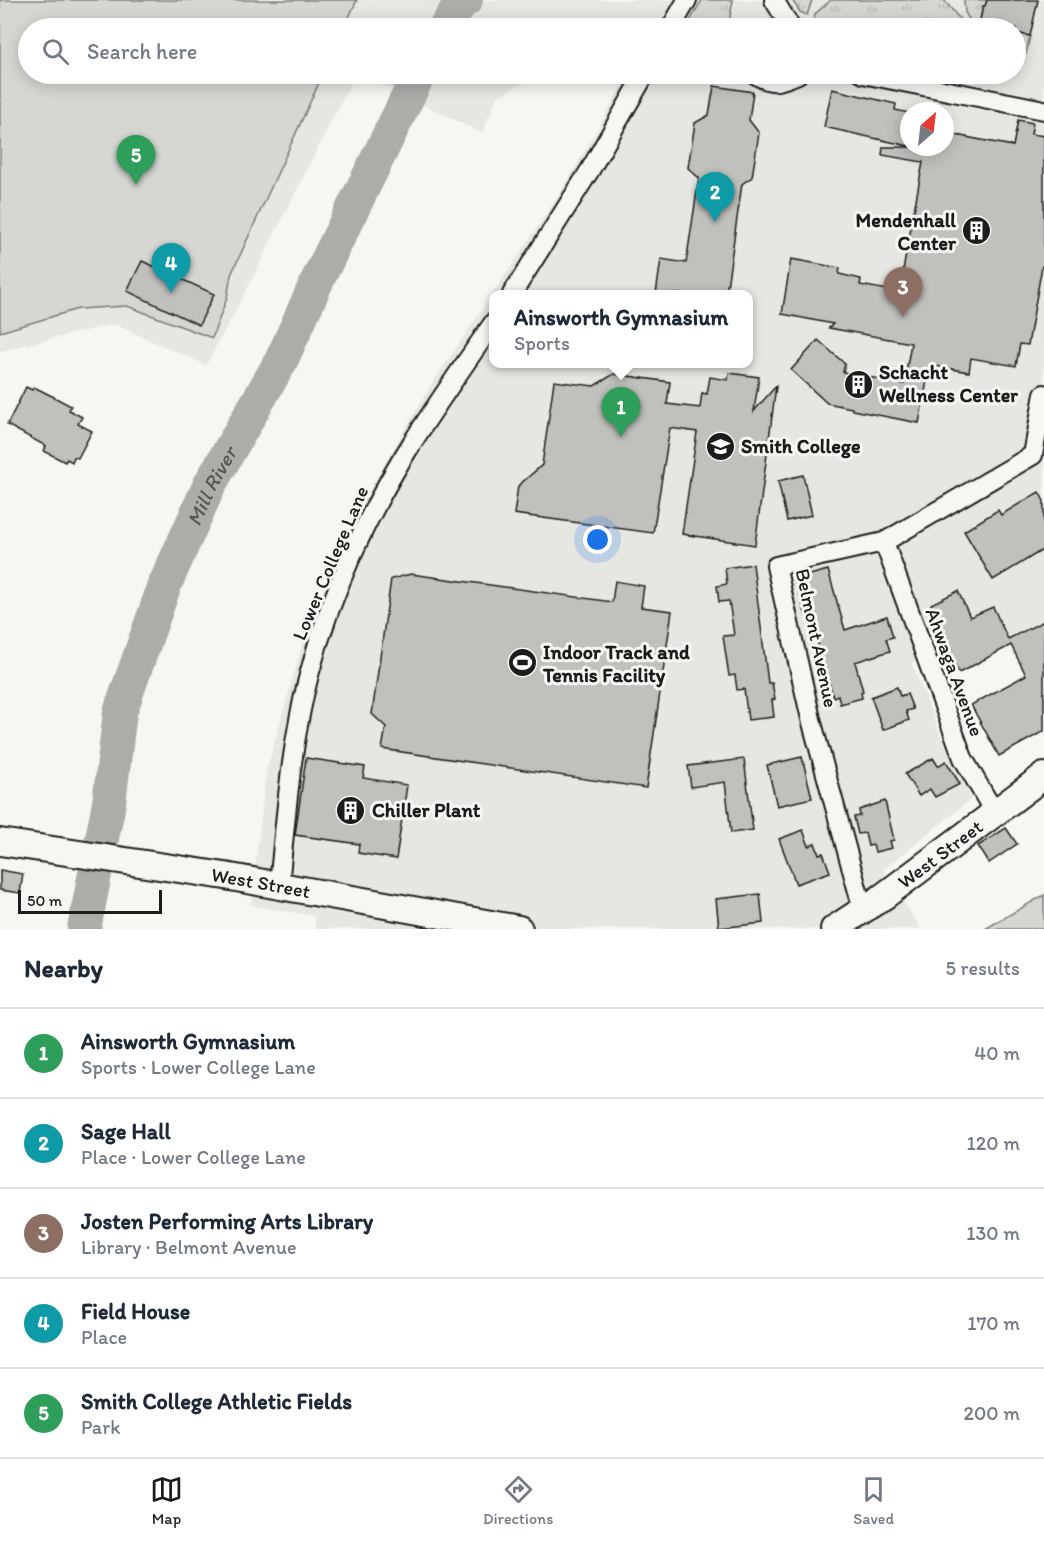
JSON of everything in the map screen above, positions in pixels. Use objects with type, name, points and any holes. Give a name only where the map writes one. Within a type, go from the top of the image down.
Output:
[{"type":"main road","name":"West Street","points":[[834,929],[1044,776]]},
{"type":"main road","name":"West Street","points":[[0,842],[184,870],[519,929]]},
{"type":"street","points":[[677,18],[687,0]]},
{"type":"street","points":[[774,0],[785,18]]},
{"type":"street","points":[[515,290],[590,170],[639,84]]},
{"type":"street","points":[[913,84],[1044,110]]},
{"type":"street","name":"Lower College Lane","points":[[279,886],[299,717],[309,673],[331,606],[393,475],[489,329]]},
{"type":"street","name":"Belmont Avenue","points":[[863,910],[811,719],[776,566],[884,542],[1033,455],[1044,394]]},
{"type":"street","name":"Ahwaga Avenue","points":[[884,542],[963,758],[994,812]]},
{"type":"shaded area","name":"Smith College","points":[[0,0],[1044,0],[1044,714],[997,621],[912,663],[940,734],[972,798],[883,870],[921,929],[316,929],[314,916],[251,905],[266,772],[309,621],[361,504],[430,387],[489,299],[489,368],[753,368],[753,290],[495,290],[563,189],[623,84],[1026,84],[1026,18],[18,18],[18,84],[350,84],[248,287],[206,365],[114,324],[0,351]]},
{"type":"shaded area","points":[[381,84],[521,84],[498,96],[482,133]]},
{"type":"green space","points":[[0,0],[357,0],[349,18],[18,18],[18,84],[318,84],[231,275],[227,298],[212,338],[127,306],[78,309],[0,332]]},
{"type":"green space","points":[[702,0],[733,0],[730,18],[692,18]]},
{"type":"green space","points":[[792,0],[812,0],[807,15],[800,12]]},
{"type":"green space","points":[[831,0],[944,0],[959,18],[814,18],[815,14]]},
{"type":"green space","points":[[964,0],[987,0],[980,18],[968,18],[965,12]]},
{"type":"green space","points":[[1026,35],[1030,36],[1026,54]]},
{"type":"green space","points":[[1044,895],[1044,929],[985,929]]},
{"type":"building","points":[[987,0],[1038,0],[1030,36],[1026,35],[1026,18],[980,18],[983,6]]},
{"type":"building","points":[[714,86],[753,92],[749,120],[759,133],[752,177],[742,184],[727,290],[657,290],[661,259],[686,263],[699,178],[688,168],[695,123],[709,115]]},
{"type":"building","points":[[832,89],[896,104],[895,110],[900,111],[900,144],[824,127]]},
{"type":"building","name":"Mendenhall Center","points":[[1018,120],[1033,123],[1031,134],[1044,136],[1044,267],[1042,266],[1028,345],[1020,344],[1016,366],[971,358],[969,372],[930,365],[919,423],[827,403],[791,370],[818,340],[845,364],[843,372],[904,384],[911,343],[829,328],[833,324],[782,314],[791,259],[840,268],[839,274],[861,279],[860,285],[899,292],[923,162],[882,155],[883,147],[900,147],[900,156],[954,156],[954,135],[1013,146]]},
{"type":"building","points":[[142,261],[214,294],[199,325],[127,291]]},
{"type":"building","points":[[729,373],[759,377],[754,411],[776,386],[755,545],[682,534],[697,432],[670,428],[653,533],[514,514],[518,486],[542,465],[554,381],[594,386],[614,374],[670,382],[667,404],[700,408],[702,393],[707,394],[710,377],[728,380]]},
{"type":"building","points":[[26,387],[32,390],[34,387],[71,406],[69,410],[82,417],[78,424],[92,431],[78,458],[74,457],[72,462],[67,459],[65,462],[44,451],[46,446],[7,425]]},
{"type":"building","points":[[803,475],[812,515],[787,521],[778,481]]},
{"type":"building","points":[[1039,492],[1044,501],[1044,549],[993,580],[964,531],[998,510],[1001,515]]},
{"type":"building","points":[[753,564],[768,683],[772,683],[775,699],[772,700],[774,717],[748,720],[744,689],[737,690],[735,675],[729,676],[723,636],[734,635],[729,601],[719,602],[717,586],[727,584],[725,568]]},
{"type":"building","points":[[828,570],[845,630],[887,616],[893,637],[886,639],[890,651],[855,662],[863,691],[861,692],[862,698],[840,704],[838,695],[833,697],[810,615],[806,616],[795,579]]},
{"type":"building","name":"Indoor Track and Tennis Facility","points":[[411,574],[612,602],[615,581],[644,586],[641,607],[672,611],[646,788],[382,749],[386,727],[372,714],[391,579]]},
{"type":"building","points":[[958,591],[970,617],[993,607],[1008,639],[1044,621],[1044,731],[999,756],[971,705],[1026,675],[1011,645],[959,673],[947,650],[952,648],[931,604]]},
{"type":"building","points":[[897,687],[900,696],[907,694],[913,709],[906,711],[909,720],[883,730],[871,697]]},
{"type":"building","points":[[802,757],[812,798],[777,806],[767,765]]},
{"type":"building","name":"Chiller Plant","points":[[306,758],[365,767],[363,778],[407,785],[396,859],[358,853],[359,844],[295,835]]},
{"type":"building","points":[[933,758],[938,766],[946,761],[960,784],[935,797],[930,789],[919,796],[905,774]]},
{"type":"building","points":[[744,759],[753,830],[731,833],[725,782],[691,787],[688,766]]},
{"type":"building","points":[[885,801],[894,840],[890,841],[892,848],[875,852],[873,845],[868,846],[865,833],[858,834],[854,817],[860,816],[859,810]]},
{"type":"building","points":[[1006,828],[1017,844],[989,863],[978,846]]},
{"type":"building","points":[[803,830],[809,846],[815,843],[819,854],[823,853],[830,872],[796,884],[779,839]]},
{"type":"building","points":[[0,870],[23,874],[20,893],[0,890]]},
{"type":"building","points":[[760,894],[763,923],[719,928],[716,899]]},
{"type":"waterway","name":"Mill River","points":[[451,18],[461,3],[466,0]]},
{"type":"waterway","name":"Mill River","points":[[84,929],[109,803],[120,712],[165,584],[210,484],[281,361],[318,279],[414,84]]},
{"type":"place","name":"Smith College Athletic Fields","points":[[136,185]]},
{"type":"place","name":"Sage Hall","points":[[715,222]]},
{"type":"place","name":"Mendenhall Center","points":[[977,231]]},
{"type":"place","name":"Field House","points":[[171,293]]},
{"type":"place","name":"Josten Performing Arts Library","points":[[903,317]]},
{"type":"place","name":"Schacht Wellness Center","points":[[858,384]]},
{"type":"place","name":"Ainsworth Gymnasium","points":[[621,437]]},
{"type":"place","name":"Smith College","points":[[720,446]]},
{"type":"place","name":"Indoor Track and Tennis Facility","points":[[522,663]]},
{"type":"place","name":"Chiller Plant","points":[[351,810]]}]
